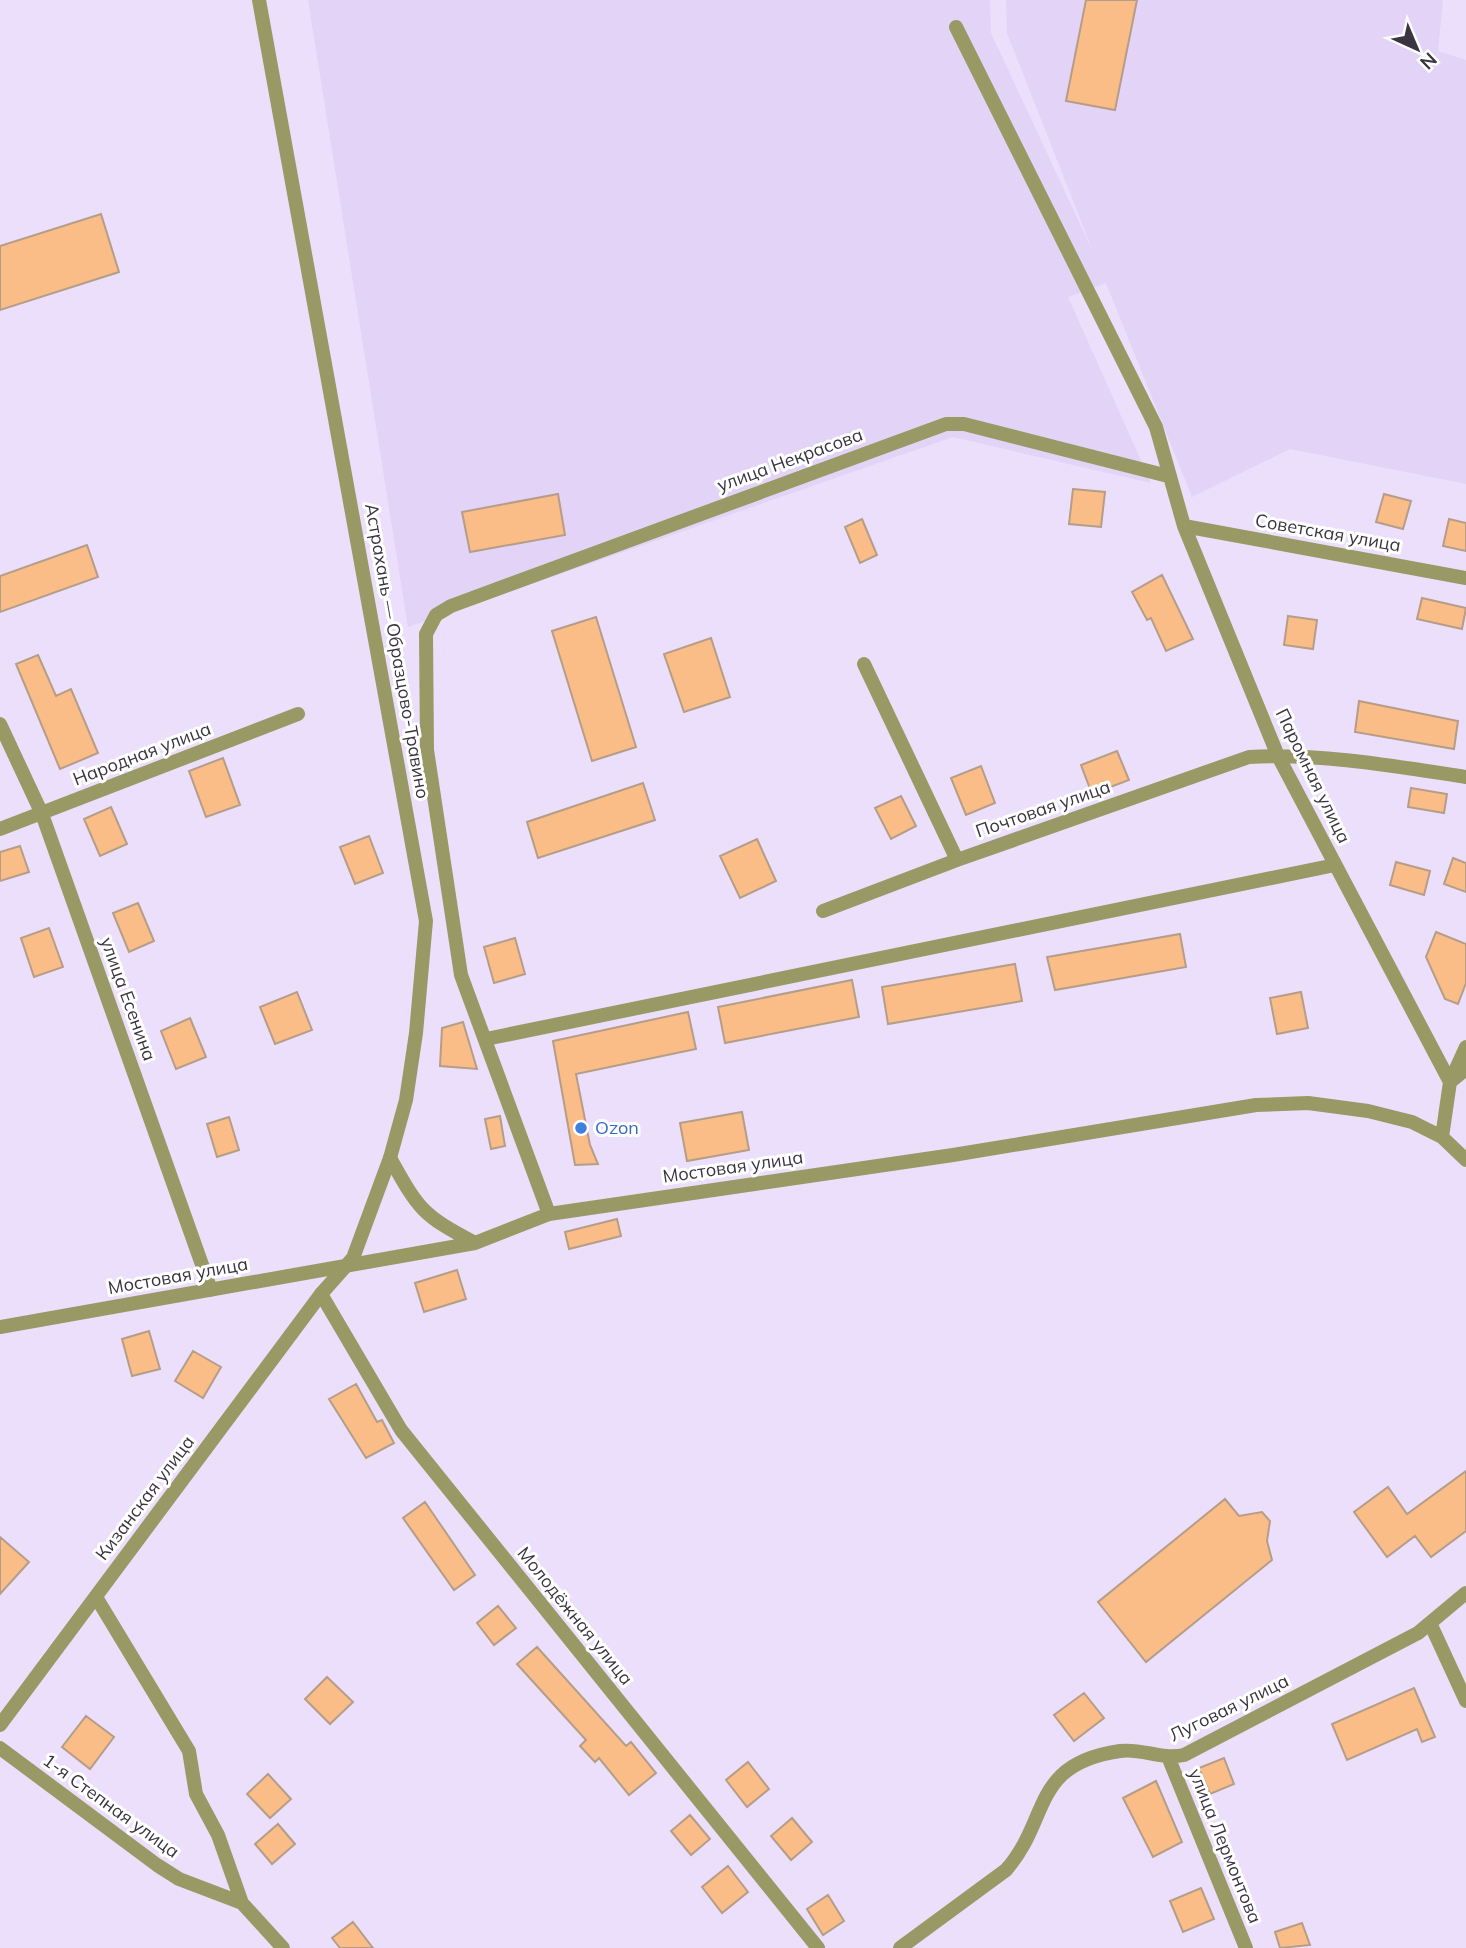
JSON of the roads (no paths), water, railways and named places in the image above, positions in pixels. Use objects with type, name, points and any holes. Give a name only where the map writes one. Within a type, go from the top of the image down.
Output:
[{"type":"street","name":"Астрахань — Образцово-Травино","points":[[259,0],[426,921],[408,1086],[390,1158],[353,1258],[321,1294]]},
{"type":"street","name":"Паромная улица","points":[[956,27],[1156,427],[1184,526],[1279,756],[1450,1082]]},
{"type":"street","name":"улица Некрасова","points":[[486,1039],[461,975],[427,750],[426,634],[436,615],[451,606],[947,424],[964,424],[1168,476]]},
{"type":"street","name":"Советская улица","points":[[1184,526],[1466,578]]},
{"type":"street","points":[[864,664],[957,860]]},
{"type":"street","name":"Народная улица","points":[[0,829],[298,714]]},
{"type":"street","name":"улица Есенина","points":[[0,724],[42,814],[211,1290]]},
{"type":"street","name":"Почтовая улица","points":[[823,911],[957,860],[1249,757],[1279,756],[1382,764],[1466,777]]},
{"type":"street","points":[[549,1214],[486,1039],[1335,865]]},
{"type":"street","points":[[1442,1137],[1450,1082],[1466,1047]]},
{"type":"street","points":[[1450,1082],[1466,1069]]},
{"type":"street","name":"Мостовая улица","points":[[0,1327],[475,1243],[549,1214],[953,1155],[1256,1105],[1308,1103],[1368,1111],[1427,1128],[1442,1137],[1466,1160]]},
{"type":"street","points":[[390,1158],[421,1210],[433,1221],[475,1243]]},
{"type":"street","name":"Кизанская улица","points":[[0,1725],[321,1294]]},
{"type":"street","name":"Молодёжная улица","points":[[321,1294],[401,1430],[818,1948]]},
{"type":"street","name":"Луговая улица","points":[[900,1948],[1006,1870],[1016,1859],[1044,1795],[1076,1764],[1119,1751],[1139,1751],[1169,1759],[1196,1749],[1418,1633],[1466,1592]]},
{"type":"street","name":"1-я Степная улица","points":[[96,1597],[189,1751],[196,1794],[218,1835],[242,1903],[283,1948]]},
{"type":"street","points":[[1430,1623],[1466,1701]]},
{"type":"street","name":"1-я Степная улица","points":[[0,1748],[157,1865],[179,1879],[242,1903]]},
{"type":"street","name":"улица Лермонтова","points":[[1169,1759],[1246,1948]]},
{"type":"place","name":"Ozon","points":[[581,1128]]}]
